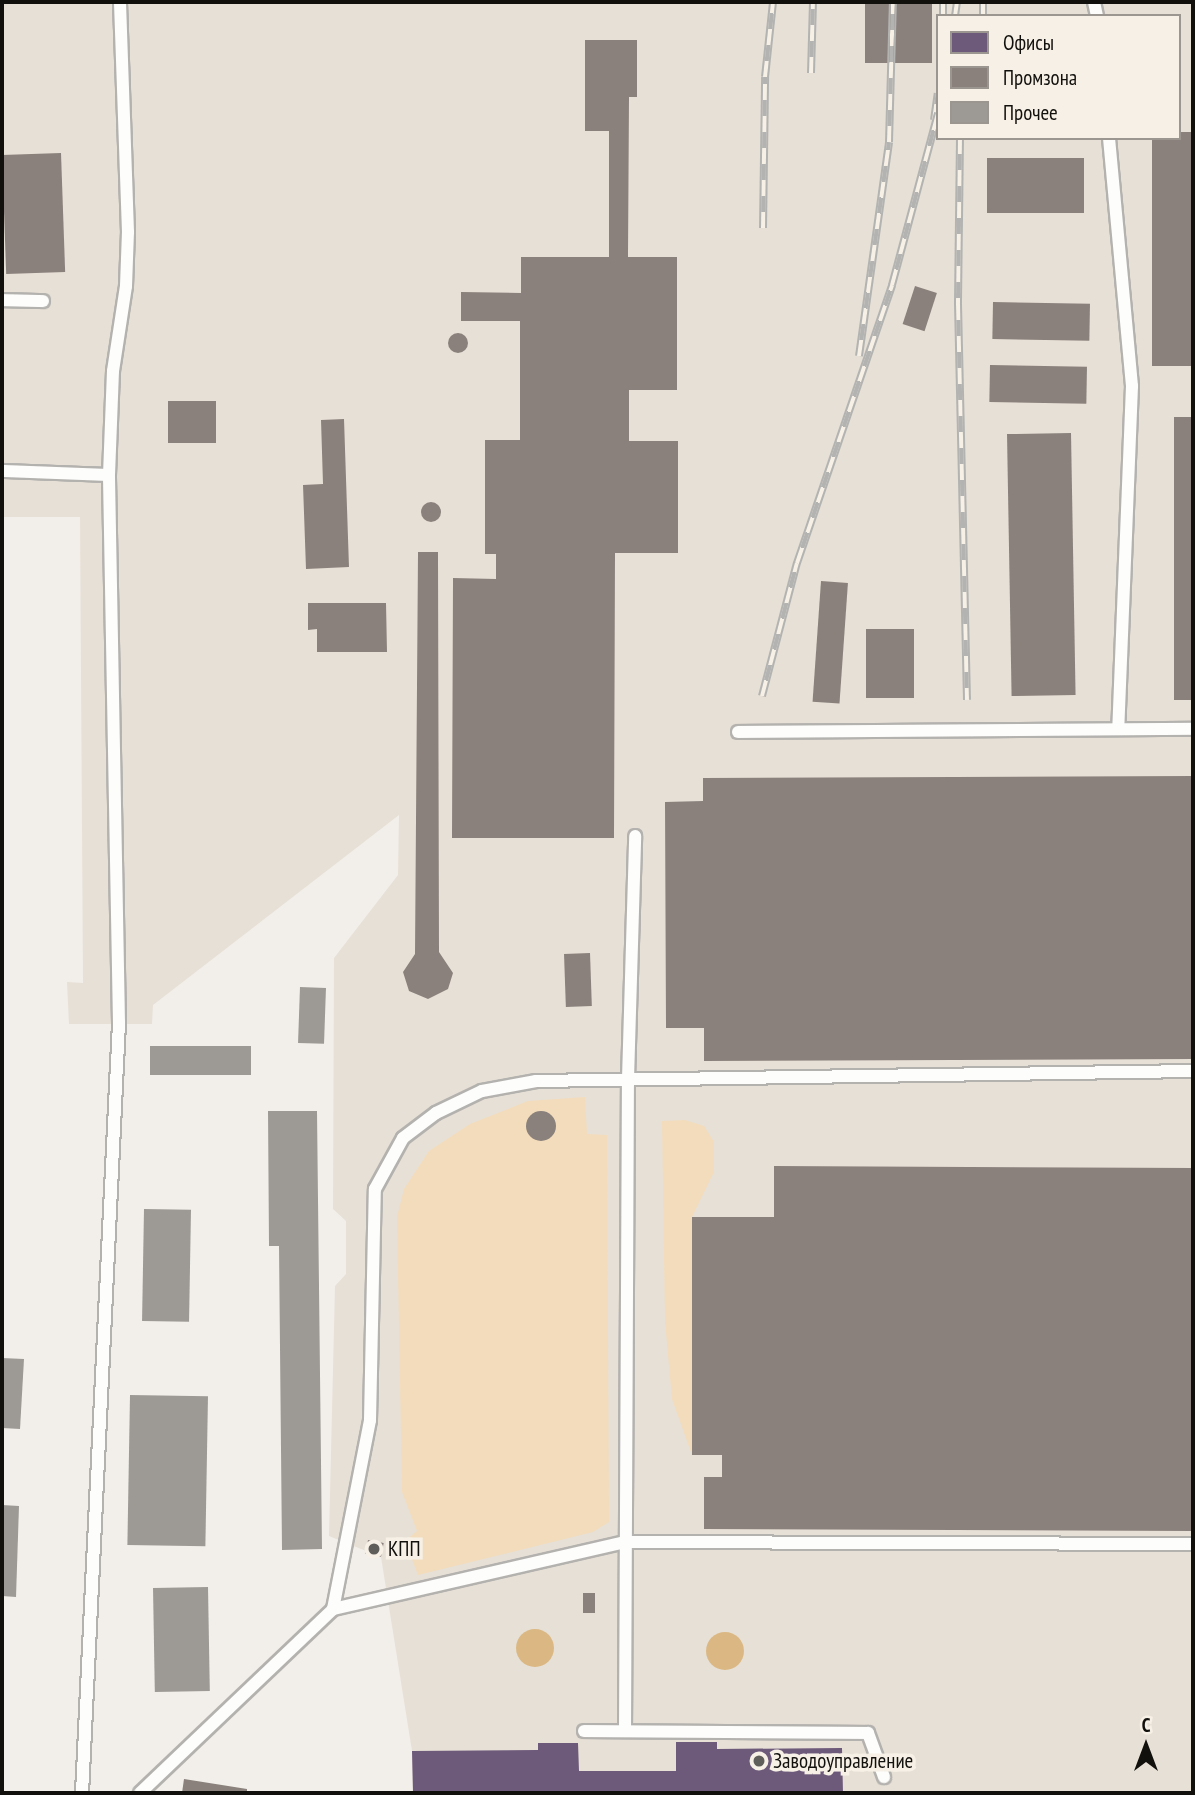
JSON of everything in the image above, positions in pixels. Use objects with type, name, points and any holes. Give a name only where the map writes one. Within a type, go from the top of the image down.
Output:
[{"type":"lane","points":[[82,1793],[118,1023],[109,475],[113,372],[126,286],[128,232],[120,2]]},
{"type":"lane","points":[[1109,140],[1132,386],[1118,729]]},
{"type":"lane","points":[[2,300],[43,301]]},
{"type":"lane","points":[[2,471],[109,475]]},
{"type":"lane","points":[[738,732],[1193,729]]},
{"type":"lane","points":[[625,1731],[628,1079],[635,836]]},
{"type":"lane","points":[[332,1609],[369,1431],[372,1210],[380,1172],[390,1155],[436,1113],[482,1091],[536,1081],[1193,1071]]},
{"type":"lane","points":[[140,1793],[332,1609],[626,1542],[1193,1544]]},
{"type":"lane","points":[[584,1731],[867,1733],[884,1777]]},
{"type":"shaded area","points":[[2,2],[1193,2],[1193,1793],[413,1793],[412,1751],[381,1557],[329,1536],[335,1286],[346,1274],[346,1221],[333,1209],[334,958],[398,875],[399,815],[153,1005],[152,1024],[69,1024],[67,982],[83,983],[80,517],[2,517]]},
{"type":"shaded area","points":[[585,1097],[587,1134],[607,1135],[609,1522],[593,1532],[418,1575],[405,1541],[417,1531],[402,1492],[397,1217],[404,1189],[429,1151],[470,1124],[528,1101]]},
{"type":"shaded area","points":[[685,1120],[704,1126],[714,1142],[714,1172],[692,1217],[692,1455],[672,1399],[665,1321],[662,1121]]},
{"type":"shaded area","points":[[535,1629],[549,1634],[554,1648],[549,1662],[535,1667],[521,1662],[516,1648],[521,1634]]},
{"type":"shaded area","points":[[725,1632],[739,1637],[744,1651],[739,1665],[725,1670],[711,1665],[706,1651],[711,1637]]},
{"type":"building: Офисы","name":"Заводоуправление","points":[[676,1742],[717,1742],[717,1749],[842,1748],[843,1793],[413,1793],[412,1751],[538,1750],[538,1743],[578,1743],[579,1771],[676,1771]]},
{"type":"building: Промзона","points":[[865,2],[932,2],[932,63],[865,63]]},
{"type":"building: Промзона","points":[[585,40],[637,40],[637,97],[629,97],[628,257],[677,257],[677,390],[629,390],[629,441],[678,441],[678,553],[615,553],[614,838],[452,838],[453,578],[496,579],[496,554],[485,554],[485,440],[520,440],[520,321],[461,321],[461,292],[521,293],[521,257],[609,257],[609,131],[585,131]]},
{"type":"building: Промзона","points":[[1181,132],[1193,132],[1193,366],[1152,366],[1152,140],[1181,140]]},
{"type":"building: Промзона","points":[[61,153],[65,272],[6,274],[2,155]]},
{"type":"building: Промзона","points":[[987,158],[1084,158],[1084,213],[987,213]]},
{"type":"building: Промзона","points":[[915,286],[937,293],[925,331],[903,324]]},
{"type":"building: Промзона","points":[[993,302],[1090,304],[1089,341],[992,339]]},
{"type":"building: Промзона","points":[[458,333],[465,336],[468,343],[465,350],[458,353],[451,350],[448,343],[451,336]]},
{"type":"building: Промзона","points":[[990,365],[1087,367],[1086,404],[989,402]]},
{"type":"building: Промзона","points":[[168,401],[216,401],[216,443],[168,443]]},
{"type":"building: Промзона","points":[[1174,417],[1193,417],[1193,700],[1174,700]]},
{"type":"building: Промзона","points":[[344,419],[349,567],[306,569],[303,485],[323,484],[321,420]]},
{"type":"building: Промзона","points":[[1071,433],[1076,695],[1012,696],[1007,434]]},
{"type":"building: Промзона","points":[[431,502],[438,505],[441,512],[438,519],[431,522],[424,519],[421,512],[424,505]]},
{"type":"building: Промзона","points":[[418,552],[438,552],[439,952],[453,973],[448,989],[428,999],[409,991],[403,972],[415,954]]},
{"type":"building: Промзона","points":[[821,581],[848,583],[839,704],[813,702]]},
{"type":"building: Промзона","points":[[308,603],[386,603],[387,652],[317,652],[317,629],[308,630]]},
{"type":"building: Промзона","points":[[866,629],[914,629],[914,698],[866,698]]},
{"type":"building: Промзона","points":[[1193,776],[1193,1059],[704,1061],[704,1028],[666,1028],[665,802],[703,801],[703,778]]},
{"type":"building: Промзона","points":[[590,953],[592,1006],[566,1007],[564,954]]},
{"type":"building: Промзона","points":[[541,1111],[547,1112],[555,1120],[555,1132],[547,1140],[541,1141],[535,1140],[527,1132],[526,1126],[527,1120],[535,1112]]},
{"type":"building: Промзона","points":[[774,1166],[1193,1168],[1193,1531],[704,1529],[704,1477],[722,1477],[722,1455],[692,1455],[692,1217],[774,1217]]},
{"type":"building: Промзона","name":"КПП","points":[[368,1540],[384,1543],[381,1557],[365,1554]]},
{"type":"building: Промзона","points":[[583,1593],[595,1593],[595,1613],[583,1613]]},
{"type":"building: Промзона","points":[[184,1779],[247,1789],[247,1793],[182,1793]]},
{"type":"building: Прочее","points":[[300,987],[326,988],[324,1044],[298,1043]]},
{"type":"building: Прочее","points":[[150,1046],[251,1046],[251,1075],[150,1075]]},
{"type":"building: Прочее","points":[[268,1111],[317,1111],[322,1549],[282,1550],[279,1246],[269,1246]]},
{"type":"building: Прочее","points":[[144,1209],[191,1210],[189,1322],[142,1321]]},
{"type":"building: Прочее","points":[[2,1358],[24,1359],[20,1429],[2,1428]]},
{"type":"building: Прочее","points":[[130,1395],[208,1396],[205,1546],[127,1545]]},
{"type":"building: Прочее","points":[[2,1505],[19,1506],[16,1597],[2,1596]]},
{"type":"building: Прочее","points":[[208,1587],[210,1691],[155,1692],[153,1588]]},
{"type":"railway","points":[[763,228],[765,77],[773,2]]},
{"type":"railway","points":[[811,73],[813,2]]},
{"type":"railway","points":[[859,356],[889,142],[893,2]]},
{"type":"railway","points":[[943,2],[943,14]]},
{"type":"railway","points":[[955,14],[957,2]]},
{"type":"railway","points":[[983,2],[983,14]]},
{"type":"railway","points":[[934,120],[936,106]]},
{"type":"railway","points":[[762,696],[797,563],[892,285],[936,120]]},
{"type":"railway","points":[[960,140],[958,304],[967,700]]},
{"type":"place","name":"КПП","points":[[374,1549]]},
{"type":"place","name":"Заводоуправление","points":[[759,1761]]}]
